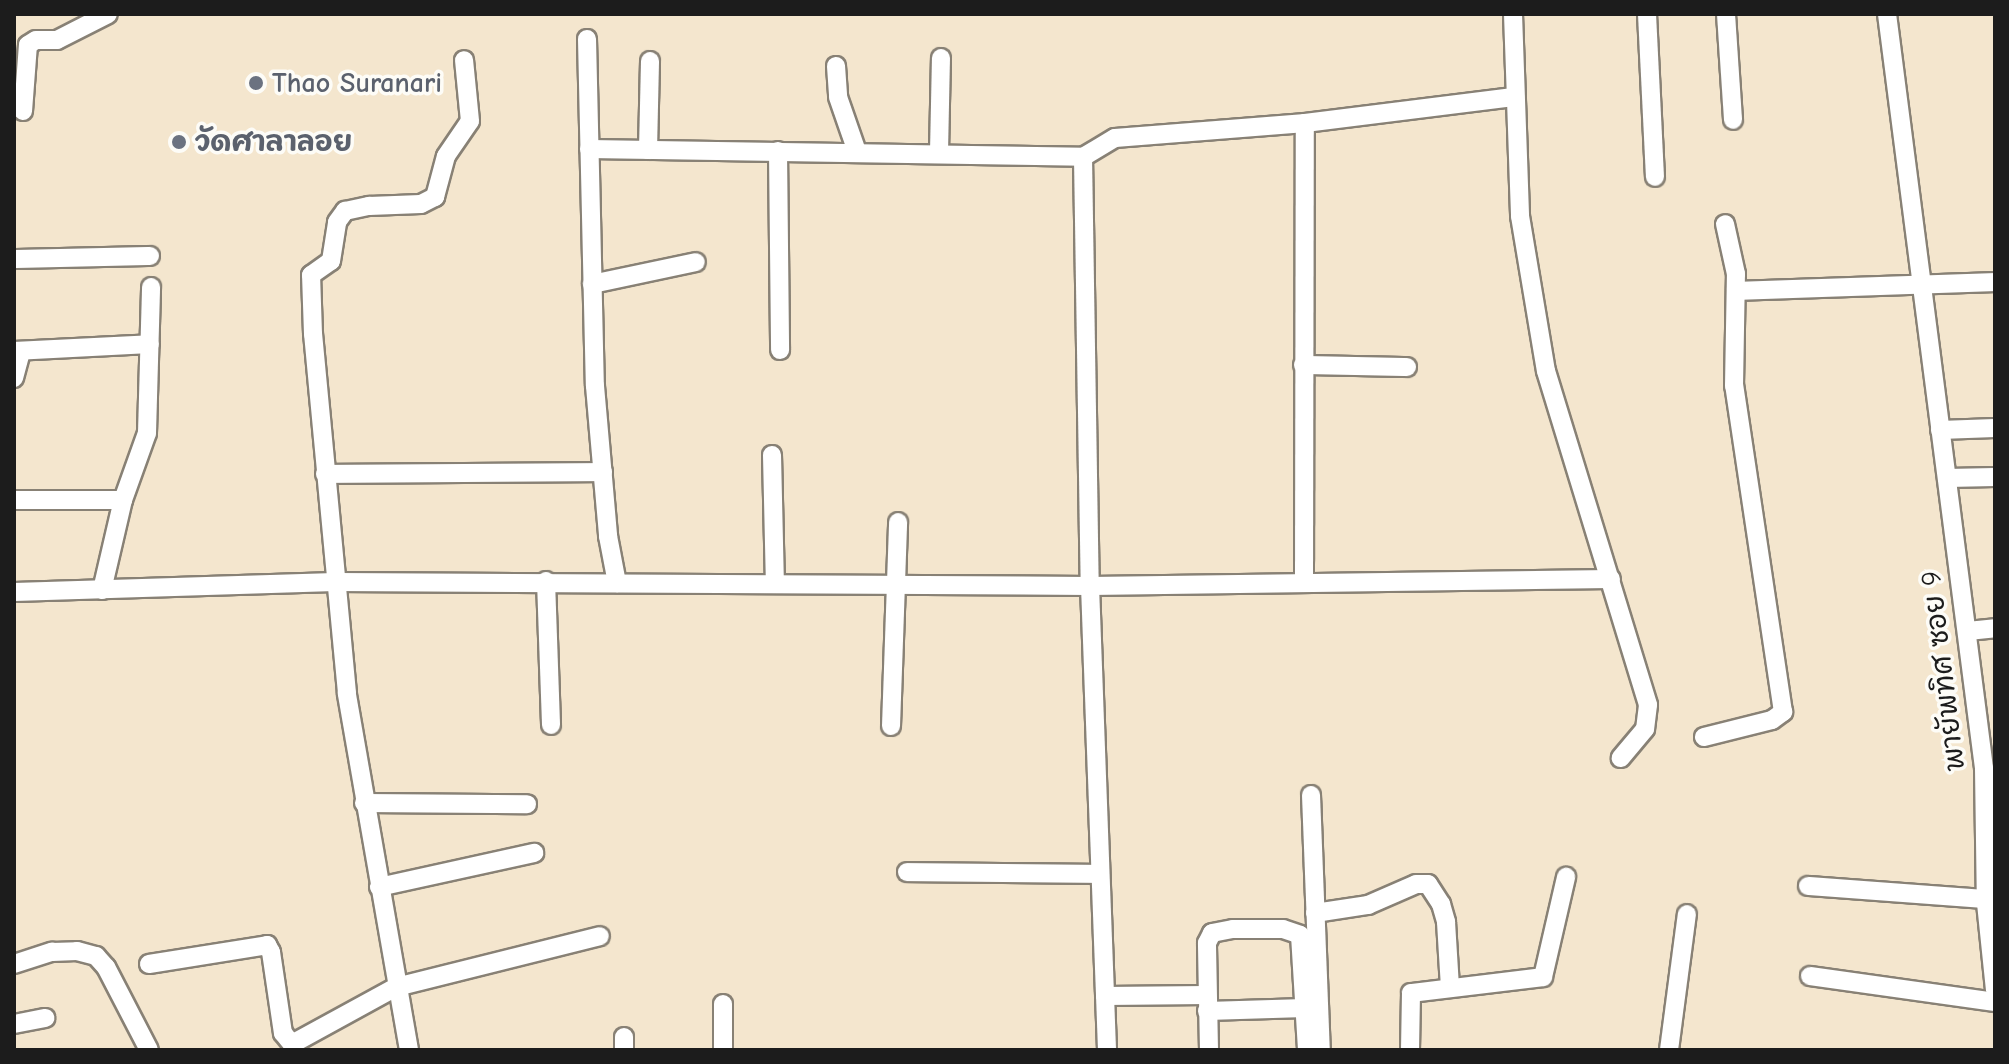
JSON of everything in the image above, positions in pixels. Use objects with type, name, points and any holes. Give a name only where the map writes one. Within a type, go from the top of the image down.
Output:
[{"type":"street","points":[[23,111],[28,45],[36,40],[57,40],[108,14]]},
{"type":"street","points":[[1513,14],[1520,216],[1546,371],[1648,705],[1645,729],[1621,758]]},
{"type":"street","points":[[1647,14],[1655,177]]},
{"type":"street","points":[[1726,14],[1733,120]]},
{"type":"street","name":"พายัพทิศ ซอย 9","points":[[1887,14],[1984,768],[1986,899],[1995,990]]},
{"type":"street","points":[[587,39],[592,284],[608,536],[617,583]]},
{"type":"street","points":[[939,152],[941,58]]},
{"type":"street","points":[[409,1050],[347,693],[325,474],[311,275],[331,261],[337,222],[345,211],[369,206],[421,204],[435,197],[446,156],[470,121],[464,60]]},
{"type":"street","points":[[648,150],[650,61]]},
{"type":"street","points":[[836,66],[838,97],[857,152]]},
{"type":"street","points":[[589,149],[1087,154],[1115,138],[1305,123],[1515,97]]},
{"type":"street","points":[[1304,582],[1305,123]]},
{"type":"street","points":[[778,151],[780,350]]},
{"type":"street","points":[[1087,154],[1099,874],[1107,1050]]},
{"type":"street","points":[[1704,737],[1772,720],[1783,712],[1734,386],[1736,274],[1725,224]]},
{"type":"street","points":[[14,259],[150,256]]},
{"type":"street","points":[[592,284],[696,262]]},
{"type":"street","points":[[1736,291],[1995,282]]},
{"type":"street","points":[[102,590],[123,500],[147,433],[151,287]]},
{"type":"street","points":[[14,378],[18,351],[150,344]]},
{"type":"street","points":[[1303,365],[1407,367]]},
{"type":"street","points":[[1940,430],[1995,428]]},
{"type":"street","points":[[772,455],[775,584]]},
{"type":"street","points":[[325,474],[603,472]]},
{"type":"street","points":[[1947,478],[1995,477]]},
{"type":"street","points":[[14,500],[123,500]]},
{"type":"street","points":[[891,726],[898,522]]},
{"type":"street","points":[[14,592],[335,582],[1095,586],[1611,579]]},
{"type":"street","points":[[546,581],[551,725]]},
{"type":"street","points":[[1968,631],[1995,628]]},
{"type":"street","points":[[1311,795],[1321,1050]]},
{"type":"street","points":[[364,803],[527,804]]},
{"type":"street","points":[[379,887],[534,853]]},
{"type":"street","points":[[907,872],[1099,874]]},
{"type":"street","points":[[1410,1050],[1411,993],[1543,977],[1566,877]]},
{"type":"street","points":[[1315,913],[1368,905],[1416,884],[1428,884],[1441,904],[1446,922],[1450,988]]},
{"type":"street","points":[[1808,886],[1986,899]]},
{"type":"street","points":[[1669,1050],[1687,914]]},
{"type":"street","points":[[1209,1050],[1207,943],[1212,933],[1233,929],[1283,929],[1300,935],[1303,942],[1307,1050]]},
{"type":"street","points":[[149,964],[267,945],[283,1033],[290,1044],[396,987],[600,936]]},
{"type":"street","points":[[14,964],[64,951],[96,956],[106,967],[149,1050]]},
{"type":"street","points":[[1810,976],[1995,1002]]},
{"type":"street","points":[[1105,996],[1305,1008]]},
{"type":"street","points":[[723,1004],[723,1050]]},
{"type":"street","points":[[14,1024],[45,1018]]},
{"type":"place","name":"Thao Suranari","points":[[256,83]]},
{"type":"place","name":"วัดศาลาลอย","points":[[179,142]]}]
